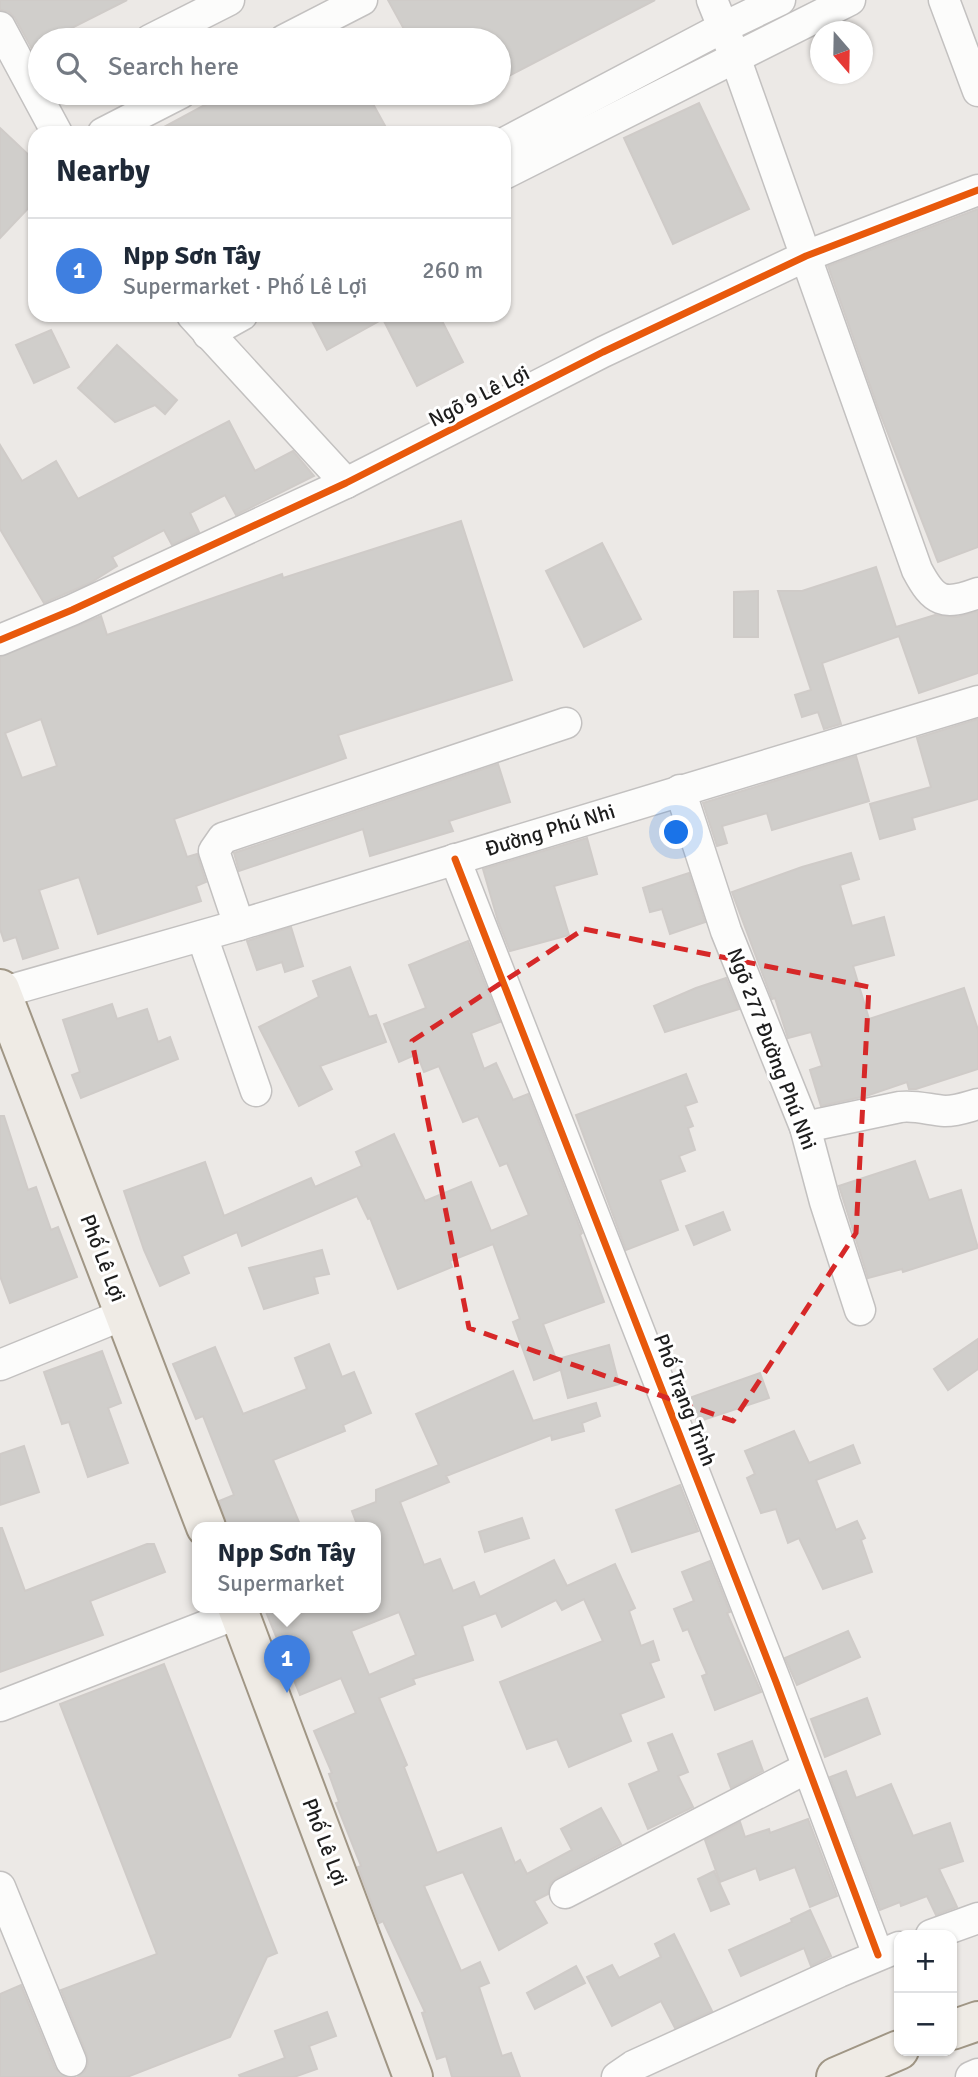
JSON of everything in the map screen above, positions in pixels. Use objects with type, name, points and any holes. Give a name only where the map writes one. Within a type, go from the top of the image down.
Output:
[{"type":"main road","name":"Phố Lê Lợi","points":[[0,991],[204,1522]]},
{"type":"main road","name":"Phố Lê Lợi","points":[[239,1613],[413,2077]]},
{"type":"main road","points":[[957,2028],[978,2021]]},
{"type":"main road","points":[[836,2077],[894,2052]]},
{"type":"street","points":[[174,28],[229,0]]},
{"type":"street","points":[[307,28],[362,0]]},
{"type":"street","points":[[712,0],[735,57],[917,570],[928,590],[943,600],[965,598],[978,593]]},
{"type":"street","points":[[511,139],[780,0]]},
{"type":"street","points":[[511,170],[850,0]]},
{"type":"street","points":[[944,0],[978,91]]},
{"type":"street","points":[[0,27],[28,72]]},
{"type":"street","points":[[46,105],[54,126]]},
{"type":"street","points":[[117,126],[158,105]]},
{"type":"street","name":"Ngõ 9 Lê Lợi","points":[[0,640],[72,610],[346,483],[603,352],[806,256],[978,190]]},
{"type":"street","points":[[200,325],[346,483]]},
{"type":"street","name":"Đường Phú Nhi","points":[[0,991],[202,936],[978,701]]},
{"type":"street","points":[[239,925],[214,851],[223,838],[566,723]]},
{"type":"street","name":"Ngõ 277 Đường Phú Nhi","points":[[680,790],[726,931],[805,1127],[825,1202],[860,1310]]},
{"type":"street","name":"Phố Trạng Trình","points":[[455,859],[776,1682],[807,1768],[889,1951]]},
{"type":"street","points":[[202,936],[256,1091]]},
{"type":"street","points":[[805,1127],[900,1107],[913,1106],[946,1111],[978,1104]]},
{"type":"street","points":[[0,1365],[125,1314]]},
{"type":"street","points":[[0,1706],[231,1613]]},
{"type":"street","points":[[565,1893],[807,1768]]},
{"type":"street","points":[[0,1887],[71,2061]]},
{"type":"street","points":[[945,1930],[978,1918]]},
{"type":"street","points":[[617,2077],[633,2066],[889,1951]]},
{"type":"street","points":[[971,2077],[978,2074]]},
{"type":"highlighted area","points":[[584,929],[869,987],[856,1233],[733,1421],[469,1328],[412,1041]]},
{"type":"building","points":[[0,0],[127,0],[72,28],[28,28],[28,42],[15,18],[9,12],[0,10]]},
{"type":"building","points":[[388,0],[655,0],[511,75],[511,28],[403,28]]},
{"type":"building","points":[[699,103],[749,209],[673,244],[624,138]]},
{"type":"building","points":[[205,105],[374,105],[385,126],[166,126]]},
{"type":"building","points":[[0,128],[28,154],[28,208],[0,238]]},
{"type":"building","points":[[978,209],[978,547],[938,562],[878,408],[828,266]]},
{"type":"building","points":[[313,322],[378,322],[327,350]]},
{"type":"building","points":[[385,322],[443,322],[463,362],[417,386]]},
{"type":"building","points":[[51,330],[69,367],[34,383],[16,345]]},
{"type":"building","points":[[117,345],[177,400],[165,414],[155,405],[115,422],[78,388]]},
{"type":"building","points":[[229,421],[255,471],[293,451],[314,476],[236,515],[225,495],[190,513],[199,532],[172,545],[164,530],[112,557],[117,566],[90,583],[44,603],[0,529],[0,445],[22,481],[56,461],[78,499]]},
{"type":"building","points":[[461,521],[512,680],[338,735],[346,758],[174,819],[187,857],[197,854],[206,882],[196,886],[201,901],[98,934],[79,877],[39,890],[58,948],[23,959],[16,937],[4,941],[0,929],[0,657],[101,616],[107,635],[282,574],[283,578]],"holes":[[[41,719],[57,766],[22,778],[5,733]]]},
{"type":"building","points":[[602,543],[641,619],[584,647],[546,571]]},
{"type":"building","points":[[876,567],[896,627],[935,615],[957,617],[978,611],[978,673],[919,693],[899,636],[822,663],[841,724],[824,729],[818,712],[802,717],[795,695],[811,690],[778,591],[802,591]]},
{"type":"building","points":[[758,591],[758,637],[734,637],[734,592]]},
{"type":"building","points":[[978,719],[978,799],[912,818],[915,829],[880,839],[870,804],[931,787],[917,738]]},
{"type":"building","points":[[856,756],[869,801],[772,830],[767,813],[722,826],[727,843],[717,846],[703,803]]},
{"type":"building","points":[[498,764],[510,802],[449,821],[453,831],[370,856],[363,829],[239,871],[234,853]]},
{"type":"building","points":[[587,838],[597,874],[554,886],[569,935],[510,951],[483,869]]},
{"type":"building","points":[[851,853],[859,879],[840,885],[852,926],[884,917],[894,955],[853,966],[869,1019],[964,988],[978,1030],[978,1069],[916,1089],[909,1089],[907,1082],[866,1096],[821,1106],[810,1070],[822,1066],[811,1032],[788,1038],[775,998],[772,999],[732,892]]},
{"type":"building","points":[[689,873],[705,922],[670,934],[662,909],[650,912],[643,888]]},
{"type":"building","points":[[291,927],[303,966],[285,972],[282,962],[257,970],[247,941]]},
{"type":"building","points":[[468,941],[500,1022],[471,1033],[484,1069],[496,1063],[513,1100],[528,1094],[582,1233],[580,1235],[604,1302],[543,1324],[560,1370],[534,1380],[513,1322],[520,1319],[493,1244],[450,1261],[452,1267],[398,1289],[370,1218],[368,1219],[357,1196],[242,1246],[237,1232],[182,1256],[189,1273],[160,1286],[144,1250],[124,1191],[205,1162],[224,1216],[311,1178],[315,1187],[362,1166],[356,1152],[394,1134],[425,1201],[471,1182],[491,1231],[529,1215],[507,1163],[500,1166],[478,1116],[463,1122],[439,1066],[424,1072],[417,1054],[399,1062],[384,1024],[426,1008],[409,965]]},
{"type":"building","points":[[350,967],[369,1017],[376,1015],[386,1042],[320,1066],[332,1089],[299,1106],[259,1027],[319,997],[313,981]]},
{"type":"building","points":[[726,978],[739,1009],[665,1032],[654,1006]]},
{"type":"building","points":[[112,1004],[117,1019],[147,1009],[158,1042],[170,1037],[178,1059],[81,1098],[72,1075],[80,1072],[63,1020]]},
{"type":"building","points":[[686,1074],[697,1102],[685,1106],[693,1126],[688,1128],[695,1150],[679,1156],[685,1171],[660,1180],[678,1230],[626,1250],[576,1115]]},
{"type":"building","points":[[0,1116],[4,1116],[28,1190],[36,1187],[51,1230],[58,1227],[77,1277],[10,1303],[0,1276]]},
{"type":"building","points":[[915,1161],[929,1200],[961,1190],[978,1248],[903,1272],[902,1269],[868,1278],[839,1186]]},
{"type":"building","points":[[723,1212],[730,1230],[694,1245],[686,1226]]},
{"type":"building","points":[[322,1250],[329,1274],[314,1277],[318,1293],[264,1309],[249,1268]]},
{"type":"building","points":[[978,1339],[978,1369],[948,1390],[934,1369]]},
{"type":"building","points":[[329,1344],[342,1377],[354,1372],[371,1413],[343,1425],[345,1431],[273,1460],[299,1522],[226,1522],[219,1501],[234,1495],[203,1416],[196,1419],[173,1364],[215,1347],[243,1414],[307,1389],[295,1358]]},
{"type":"building","points":[[609,1345],[619,1384],[568,1398],[558,1359]]},
{"type":"building","points":[[102,1351],[121,1403],[108,1408],[128,1463],[88,1477],[69,1422],[62,1424],[44,1372]]},
{"type":"building","points":[[513,1371],[533,1421],[596,1403],[600,1416],[582,1423],[584,1431],[552,1440],[551,1435],[446,1476],[449,1482],[400,1502],[424,1565],[440,1559],[453,1591],[474,1582],[480,1597],[554,1560],[567,1586],[615,1564],[635,1608],[629,1611],[641,1646],[653,1641],[659,1660],[650,1663],[664,1697],[620,1714],[631,1741],[569,1767],[557,1739],[527,1749],[500,1682],[603,1641],[584,1599],[562,1610],[556,1600],[502,1627],[496,1613],[462,1626],[473,1660],[413,1679],[415,1684],[379,1698],[407,1765],[404,1767],[437,1853],[501,1828],[515,1863],[520,1860],[527,1874],[572,1850],[561,1829],[601,1808],[621,1844],[556,1878],[550,1884],[548,1894],[534,1901],[547,1923],[499,1950],[463,1872],[424,1886],[461,1971],[480,1962],[489,1983],[479,1987],[502,2056],[511,2053],[520,2077],[452,2077],[446,2056],[437,2059],[422,2013],[425,2012],[383,1921],[379,1923],[358,1867],[361,1866],[336,1803],[339,1802],[329,1774],[332,1773],[314,1731],[356,1713],[341,1678],[300,1695],[266,1613],[381,1613],[381,1522],[356,1522],[352,1511],[376,1502],[376,1490],[439,1465],[416,1414]],"holes":[[[399,1612],[416,1655],[369,1675],[351,1631]]]},
{"type":"building","points":[[760,1373],[769,1398],[697,1422],[689,1398]]},
{"type":"building","points":[[794,1431],[809,1463],[853,1445],[860,1463],[816,1480],[836,1530],[857,1521],[865,1538],[861,1540],[872,1572],[823,1589],[799,1538],[788,1543],[776,1509],[761,1513],[747,1478],[755,1474],[745,1451]]},
{"type":"building","points":[[24,1446],[39,1492],[0,1505],[0,1454]]},
{"type":"building","points":[[680,1485],[698,1531],[632,1552],[616,1510]]},
{"type":"building","points":[[522,1518],[529,1538],[485,1552],[479,1532]]},
{"type":"building","points":[[0,1528],[25,1591],[147,1544],[154,1544],[165,1572],[90,1601],[103,1635],[0,1672]]},
{"type":"building","points":[[710,1561],[730,1612],[727,1613],[761,1692],[715,1710],[702,1676],[707,1674],[688,1629],[683,1631],[674,1609],[694,1601],[682,1572]]},
{"type":"building","points":[[848,1631],[860,1657],[797,1685],[785,1658]]},
{"type":"building","points":[[164,1664],[277,1953],[267,1957],[230,2037],[127,2077],[78,2077],[88,2064],[87,2055],[61,1990],[157,1954],[60,1704]]},
{"type":"building","points":[[867,1698],[880,1734],[825,1757],[811,1719]]},
{"type":"building","points":[[672,1734],[688,1772],[678,1776],[693,1807],[648,1829],[629,1784],[659,1771],[648,1743]]},
{"type":"building","points":[[752,1741],[763,1771],[731,1788],[718,1754]]},
{"type":"building","points":[[846,1771],[856,1798],[891,1784],[913,1836],[950,1823],[963,1861],[939,1869],[957,1907],[936,1915],[927,1896],[901,1906],[900,1902],[880,1910],[830,1777]]},
{"type":"building","points":[[808,1819],[837,1896],[810,1907],[795,1867],[760,1880],[756,1868],[720,1882],[705,1840],[740,1822],[745,1837],[769,1829],[770,1833]]},
{"type":"building","points":[[714,1871],[729,1904],[711,1911],[698,1879]]},
{"type":"building","points":[[810,1910],[831,1956],[811,1966],[804,1948],[741,1976],[729,1950],[792,1922],[791,1919]]},
{"type":"building","points":[[674,1934],[712,2011],[675,2028],[661,2001],[612,2026],[587,1977],[612,1965],[619,1978],[661,1957],[655,1944]]},
{"type":"building","points":[[576,1966],[585,1983],[535,2009],[527,1993]]},
{"type":"building","points":[[21,1985],[55,2068],[65,2077],[0,2077],[0,1994]]},
{"type":"building","points":[[327,2012],[336,2036],[309,2046],[317,2069],[294,2077],[240,2077],[239,2075],[285,2058],[275,2031]]},
{"type":"cycle path","points":[[0,640],[72,610],[346,483],[603,352],[806,256],[978,190]]},
{"type":"cycle path","points":[[455,859],[776,1682],[878,1955]]},
{"type":"place","name":"Npp Sơn Tây","points":[[287,1693]]}]
